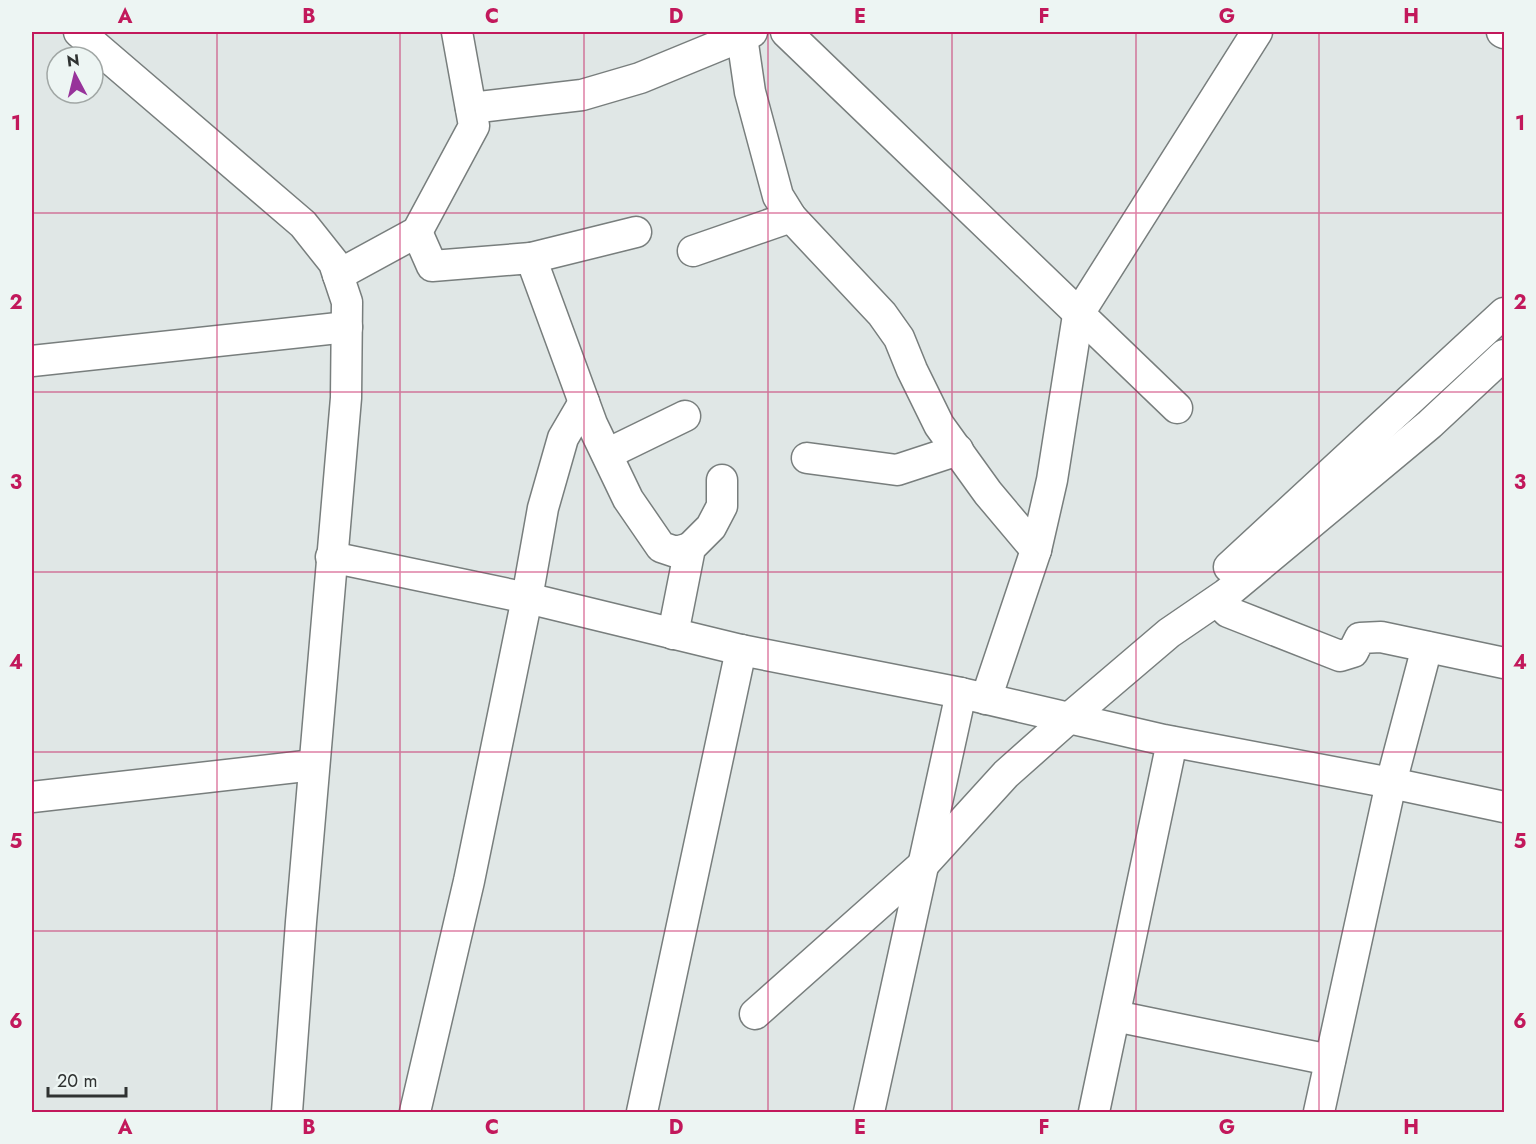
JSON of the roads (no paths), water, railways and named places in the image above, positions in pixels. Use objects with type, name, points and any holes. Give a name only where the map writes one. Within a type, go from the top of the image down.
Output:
[{"type":"street","points":[[79,32],[303,224],[334,263],[347,303],[346,398],[287,1113]]},
{"type":"street","points":[[338,275],[417,232],[474,126],[457,32]]},
{"type":"street","points":[[786,32],[1177,408]]},
{"type":"street","points":[[869,1113],[925,863],[973,696],[1036,550],[1052,480],[1078,315],[1257,32]]},
{"type":"street","points":[[471,108],[582,95],[640,78],[747,34],[750,92],[778,196],[791,217],[882,314],[899,338],[939,425],[988,493],[1036,550]]},
{"type":"street","points":[[693,251],[791,217]]},
{"type":"street","points":[[417,232],[432,266],[531,258],[636,232]]},
{"type":"street","points":[[531,258],[584,402],[607,454],[628,499],[661,547],[676,552],[690,548],[711,527],[722,506],[722,480]]},
{"type":"street","points":[[755,1014],[925,863],[1006,774],[1064,718],[1504,313]]},
{"type":"street","points":[[32,362],[347,327]]},
{"type":"street","points":[[1064,718],[1169,633],[1216,601],[1430,424],[1504,355]]},
{"type":"street","points":[[415,1113],[469,881],[528,598],[543,508],[563,438],[584,402]]},
{"type":"street","points":[[607,454],[685,416]]},
{"type":"street","points":[[807,458],[897,470],[958,450]]},
{"type":"street","points":[[673,634],[690,548]]},
{"type":"street","points":[[332,557],[528,598],[741,650],[973,696],[1172,742],[1391,783],[1504,807]]},
{"type":"street","points":[[1216,601],[1228,612],[1340,656],[1353,652],[1360,638],[1381,637],[1504,663]]},
{"type":"street","points":[[1319,1113],[1391,783],[1427,646]]},
{"type":"street","points":[[642,1113],[741,650]]},
{"type":"street","points":[[1094,1113],[1172,742]]},
{"type":"street","points":[[32,797],[314,765]]},
{"type":"street","points":[[1115,1016],[1330,1060]]}]
